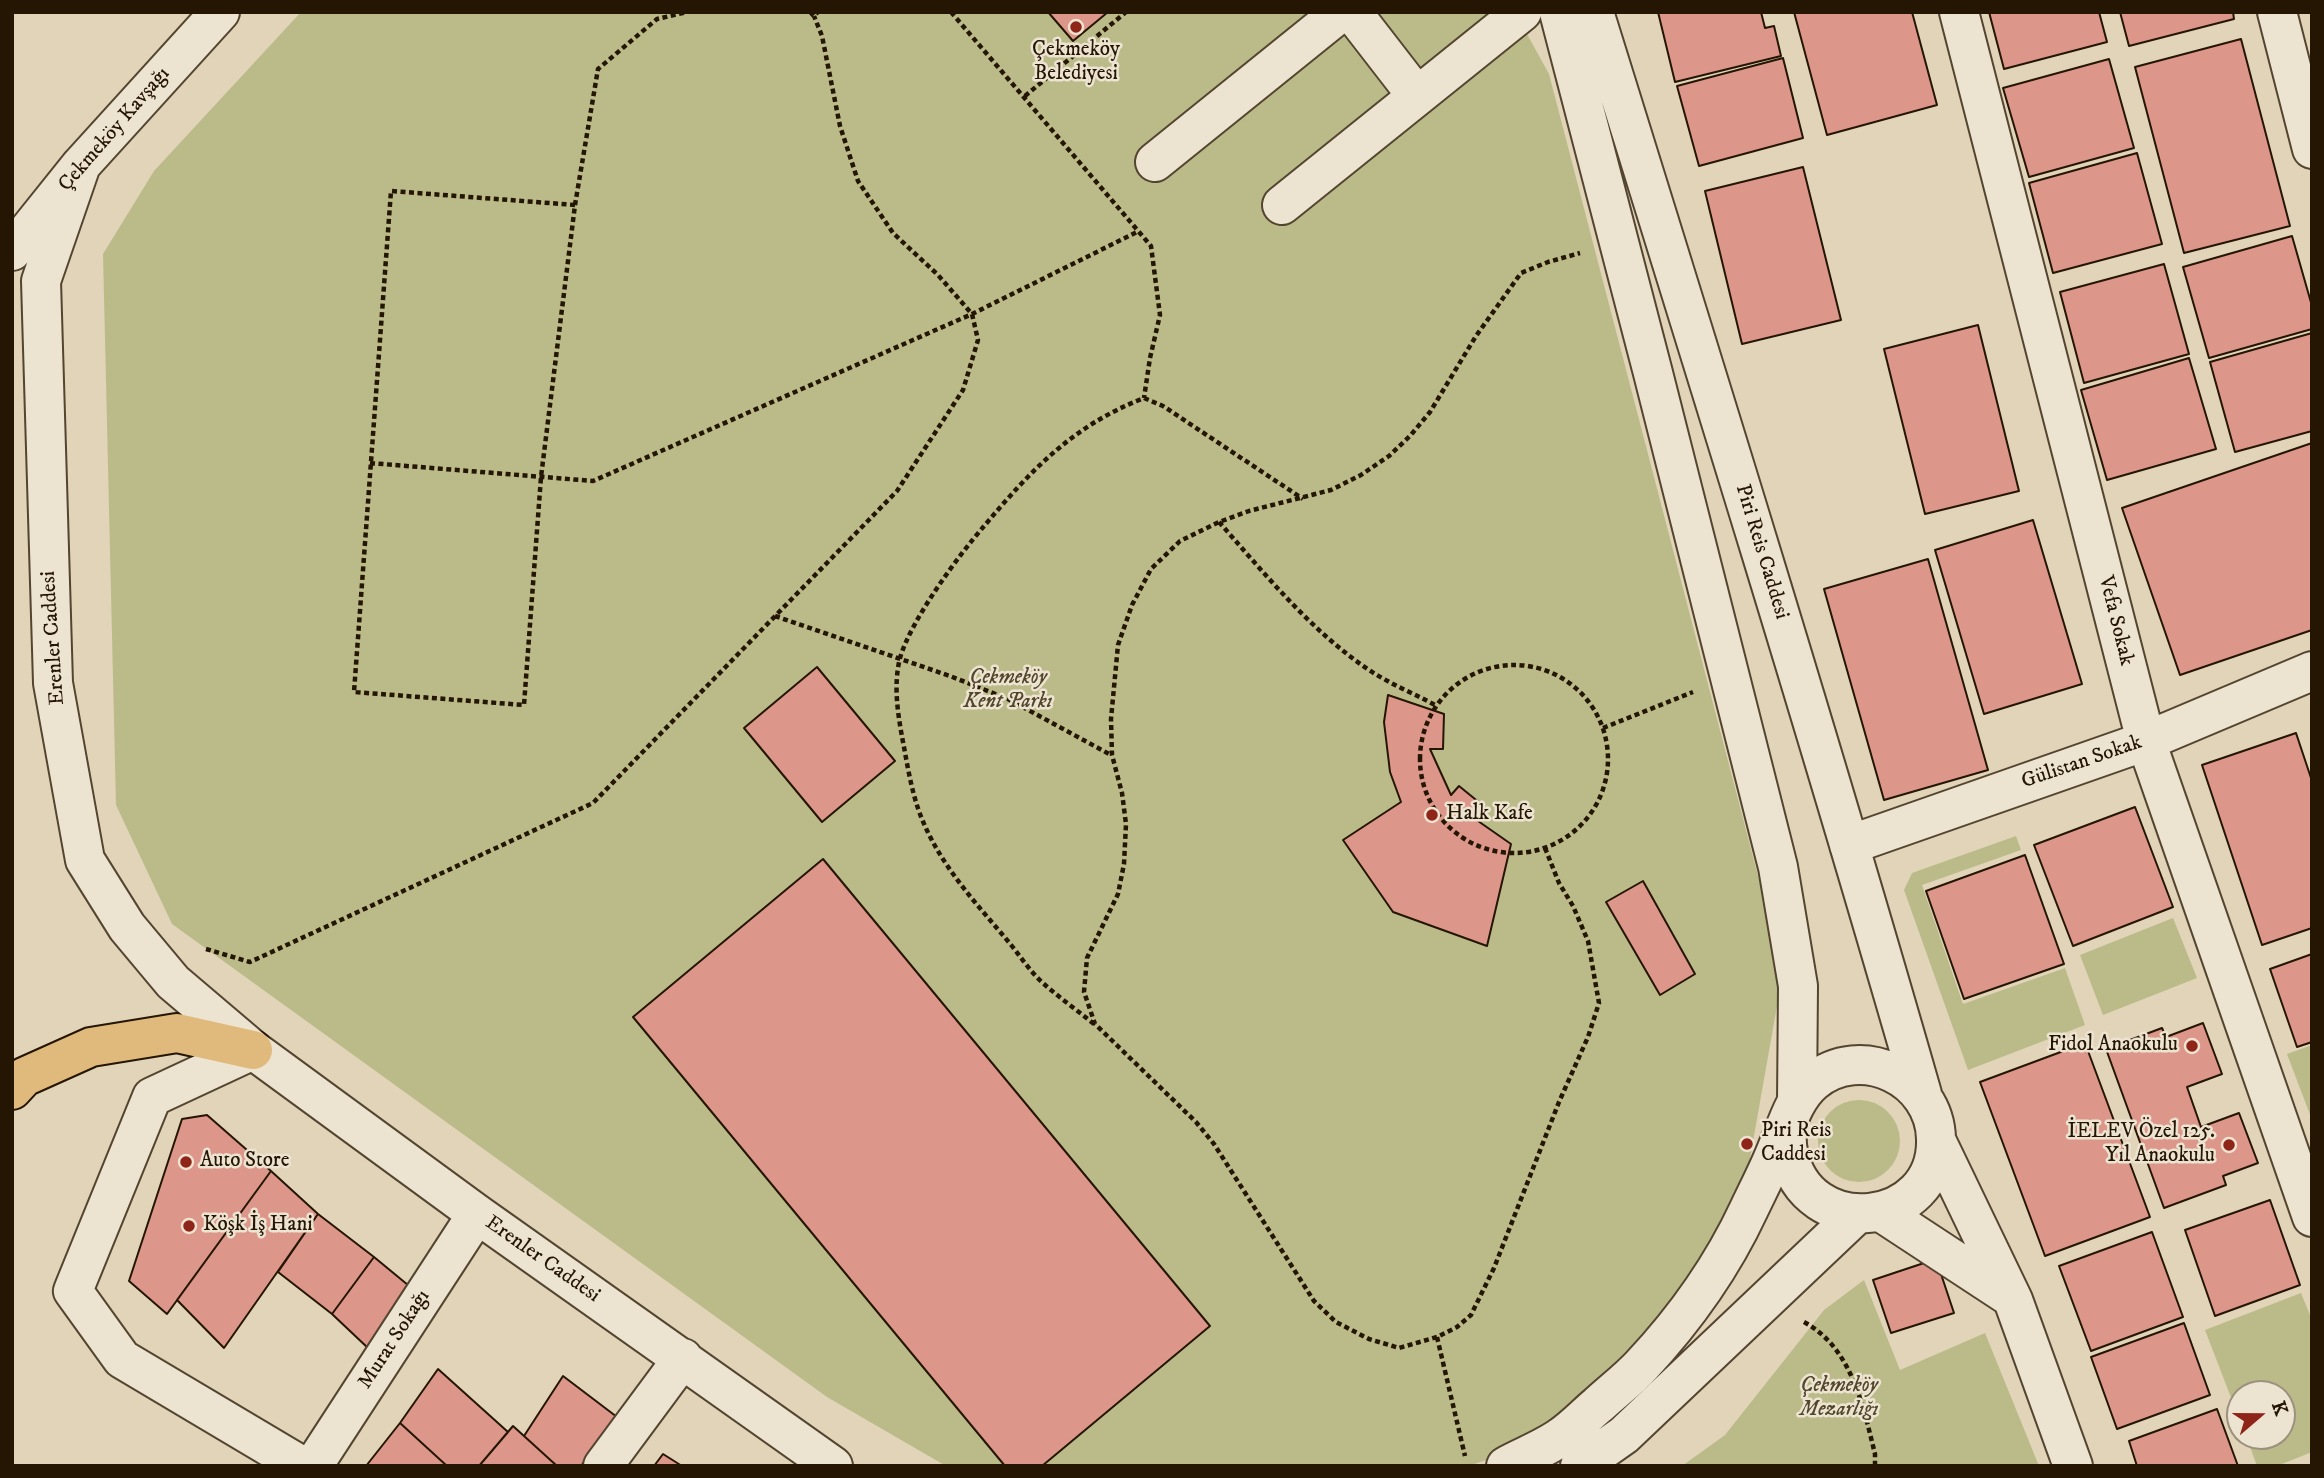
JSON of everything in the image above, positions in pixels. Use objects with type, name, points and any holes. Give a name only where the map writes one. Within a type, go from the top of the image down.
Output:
[{"type":"main road","points":[[12,1090],[24,1077],[91,1047],[177,1033],[253,1050]]},
{"type":"street","name":"Çekmeköy Kavşağı","points":[[12,251],[81,165],[220,12]]},
{"type":"street","points":[[1154,162],[1341,12]]},
{"type":"street","points":[[1352,12],[1417,96]]},
{"type":"street","points":[[1282,205],[1522,12]]},
{"type":"street","points":[[1559,12],[1778,867],[1798,986],[1792,1113],[1787,1150],[1795,1174],[1811,1195],[1832,1208],[1869,1213],[2013,1300]]},
{"type":"street","name":"Piri Reis Caddesi","points":[[1594,12],[1718,410],[1922,1094]]},
{"type":"street","name":"Vefa Sokak","points":[[1959,12],[2146,741],[2312,1217]]},
{"type":"street","points":[[2277,12],[2312,149]]},
{"type":"street","name":"Erenler Caddesi","points":[[81,165],[41,281],[53,682],[85,860],[127,927],[173,982],[253,1050],[477,1214],[834,1466]]},
{"type":"street","name":"Gülistan Sokak","points":[[1849,845],[2146,741],[2312,671]]},
{"type":"street","points":[[253,1050],[152,1097],[73,1292],[122,1359],[302,1466]]},
{"type":"street","points":[[1506,1466],[1560,1437],[1640,1367],[1696,1301],[1735,1239],[1792,1113],[1813,1082],[1835,1069],[1858,1064],[1882,1067],[1904,1077],[1922,1094],[1932,1116],[1936,1140],[2013,1300],[2073,1466]]},
{"type":"street","points":[[1580,1466],[1624,1435],[1869,1213],[1904,1202],[1921,1185],[1933,1164],[1936,1140]]},
{"type":"street","name":"Murat Sokağı","points":[[313,1466],[477,1214]]},
{"type":"street","points":[[603,1466],[683,1358]]},
{"type":"path","points":[[575,205],[391,191],[354,692],[524,705],[541,477],[575,205],[598,69],[657,19],[687,12]]},
{"type":"path","points":[[951,12],[1151,246],[1160,315],[1144,398]]},
{"type":"path","points":[[1025,96],[1126,12]]},
{"type":"path","points":[[206,948],[250,962],[593,803],[897,491],[956,401],[963,390],[978,340],[972,314],[938,275],[893,233],[858,181],[840,126],[822,36],[814,13]]},
{"type":"path","points":[[370,463],[593,481],[972,314],[1139,232]]},
{"type":"path","points":[[1095,1024],[1084,992],[1087,958],[1118,894],[1124,864],[1125,814],[1112,755],[1111,719],[1118,645],[1132,605],[1151,569],[1180,541],[1219,522],[1249,511],[1331,491],[1389,456],[1430,412],[1451,382],[1476,336],[1521,272],[1548,261],[1618,242]]},
{"type":"path","points":[[1303,499],[1163,406],[1144,398],[1116,410],[1076,435],[1037,466],[969,543],[913,627],[900,658],[895,690],[909,776],[921,818],[938,854],[965,891],[1042,982],[1095,1024],[1196,1122],[1214,1144],[1314,1301],[1336,1322],[1368,1339],[1399,1348],[1437,1337],[1457,1327],[1471,1315],[1494,1268],[1559,1102],[1588,1037],[1599,1003],[1588,941],[1545,848]]},
{"type":"path","points":[[1219,522],[1294,606],[1341,649],[1371,672],[1437,706]]},
{"type":"path","points":[[775,616],[900,658],[1007,699],[1112,755]]},
{"type":"path","points":[[1507,665],[1532,666],[1555,674],[1576,688],[1592,706],[1603,728],[1608,752],[1606,777],[1598,801],[1584,821],[1566,837],[1545,848],[1520,853],[1496,851],[1472,843],[1452,830],[1436,811],[1425,790],[1420,765],[1422,741],[1429,717],[1461,681],[1483,669],[1507,665]]},
{"type":"path","points":[[1603,728],[1730,677]]},
{"type":"path","points":[[1794,1317],[1818,1330],[1854,1379],[1875,1454],[1875,1466]]},
{"type":"path","points":[[1437,1337],[1467,1466]]},
{"type":"green space","name":"Çekmeköy Kent Parkı","points":[[301,12],[1515,12],[1549,74],[1783,972],[1743,1198],[1682,1296],[1534,1443],[1469,1466],[946,1466],[827,1397],[172,924],[116,805],[103,254],[154,171]]},
{"type":"green space","points":[[2016,836],[2021,850],[1922,885],[1963,1004],[2065,968],[2085,1025],[1968,1070],[1904,890],[1912,873]]},
{"type":"green space","points":[[2173,918],[2197,978],[2103,1015],[2080,955]]},
{"type":"green space","points":[[2312,1045],[2312,1120],[2287,1054]]},
{"type":"green space","points":[[1859,1100],[1875,1103],[1888,1112],[1897,1125],[1900,1141],[1897,1157],[1888,1170],[1875,1179],[1859,1182],[1843,1179],[1830,1170],[1821,1157],[1818,1141],[1821,1125],[1830,1112],[1843,1103]]},
{"type":"green space","name":"Çekmeköy Mezarlığı","points":[[1864,1280],[1900,1370],[1985,1333],[2039,1466],[1682,1466],[1725,1435],[1824,1310]]},
{"type":"green space","points":[[2301,1293],[2312,1320],[2312,1452],[2277,1466],[2257,1466],[2251,1450],[2296,1450],[2296,1380],[2226,1380],[2226,1385],[2205,1330]]},
{"type":"building","name":"Çekmeköy Belediyesi","points":[[1048,12],[1108,12],[1073,41]]},
{"type":"building","points":[[1658,12],[1761,12],[1765,28],[1774,26],[1781,56],[1675,82]]},
{"type":"building","points":[[1794,12],[1912,12],[1937,105],[1827,135]]},
{"type":"building","points":[[1989,12],[2099,12],[2107,42],[2004,69]]},
{"type":"building","points":[[2120,12],[2233,12],[2234,19],[2129,46]]},
{"type":"building","points":[[2241,39],[2290,226],[2184,253],[2135,67]]},
{"type":"building","points":[[1783,58],[1803,138],[1699,166],[1677,86]]},
{"type":"building","points":[[2109,59],[2134,148],[2029,177],[2003,88]]},
{"type":"building","points":[[2137,153],[2162,244],[2053,273],[2029,183]]},
{"type":"building","points":[[1803,167],[1841,320],[1742,344],[1705,191]]},
{"type":"building","points":[[2292,236],[2312,306],[2312,329],[2209,358],[2183,267]]},
{"type":"building","points":[[2164,264],[2189,354],[2084,383],[2060,292]]},
{"type":"building","points":[[1978,325],[2019,491],[1925,514],[1884,349]]},
{"type":"building","points":[[2312,333],[2312,431],[2235,452],[2210,362]]},
{"type":"building","points":[[2189,358],[2216,449],[2107,480],[2081,390]]},
{"type":"building","points":[[2312,443],[2312,630],[2180,675],[2122,508]]},
{"type":"building","points":[[2033,520],[2082,684],[1984,714],[1935,550]]},
{"type":"building","points":[[1928,559],[1988,770],[1884,800],[1824,589]]},
{"type":"building","points":[[817,667],[895,761],[822,822],[744,728]]},
{"type":"building","name":"Halk Kafe","points":[[1388,695],[1444,714],[1443,749],[1430,749],[1451,795],[1459,786],[1486,808],[1478,821],[1511,844],[1487,946],[1393,912],[1343,840],[1401,802],[1390,772],[1384,722]]},
{"type":"building","points":[[2296,733],[2312,781],[2312,928],[2262,945],[2202,765]]},
{"type":"building","points":[[2135,807],[2173,907],[2073,946],[2034,845]]},
{"type":"building","points":[[2025,855],[2064,964],[1964,999],[1926,891]]},
{"type":"building","points":[[823,859],[1210,1326],[1042,1466],[1005,1466],[633,1017]]},
{"type":"building","points":[[1643,881],[1695,974],[1660,995],[1606,902]]},
{"type":"building","points":[[2312,954],[2312,1042],[2297,1047],[2270,969]]},
{"type":"building","points":[[2203,1023],[2222,1074],[2187,1087],[2201,1127],[2239,1113],[2258,1163],[2223,1176],[2226,1185],[2164,1208],[2106,1049],[2162,1028],[2166,1037]]},
{"type":"building","points":[[2085,1043],[2150,1217],[2045,1256],[1980,1082]]},
{"type":"building","name":"Köşk İş Hani","points":[[207,1115],[271,1171],[167,1314],[129,1281],[182,1119]]},
{"type":"building","points":[[271,1171],[318,1214],[224,1348],[177,1300]]},
{"type":"building","points":[[2270,1200],[2300,1285],[2215,1316],[2185,1230]]},
{"type":"building","points":[[318,1214],[374,1257],[332,1314],[278,1272]]},
{"type":"building","points":[[2152,1232],[2183,1317],[2091,1351],[2059,1266]]},
{"type":"building","points":[[374,1257],[414,1290],[369,1349],[332,1314]]},
{"type":"building","points":[[1936,1259],[1954,1313],[1891,1333],[1873,1280]]},
{"type":"building","points":[[2184,1323],[2210,1395],[2117,1429],[2091,1357]]},
{"type":"building","points":[[438,1369],[508,1432],[479,1466],[447,1466],[400,1423]]},
{"type":"building","points":[[563,1376],[617,1417],[581,1466],[557,1466],[524,1436]]},
{"type":"building","points":[[2217,1409],[2226,1433],[2226,1450],[2232,1450],[2238,1466],[2137,1466],[2129,1441]]},
{"type":"building","points":[[400,1423],[447,1466],[366,1466]]},
{"type":"building","points":[[513,1426],[557,1466],[479,1466]]},
{"type":"building","points":[[663,1454],[682,1466],[654,1466]]},
{"type":"place","name":"Çekmeköy Belediyesi","points":[[1076,27]]},
{"type":"place","name":"Halk Kafe","points":[[1432,815]]},
{"type":"place","name":"Fidol Anaokulu","points":[[2192,1046]]},
{"type":"place","name":"Piri Reis Caddesi","points":[[1747,1144]]},
{"type":"place","name":"İELEV Özel 125. Yıl Anaokulu","points":[[2229,1145]]},
{"type":"place","name":"Auto Store","points":[[186,1162]]},
{"type":"place","name":"Köşk İş Hani","points":[[189,1226]]}]
